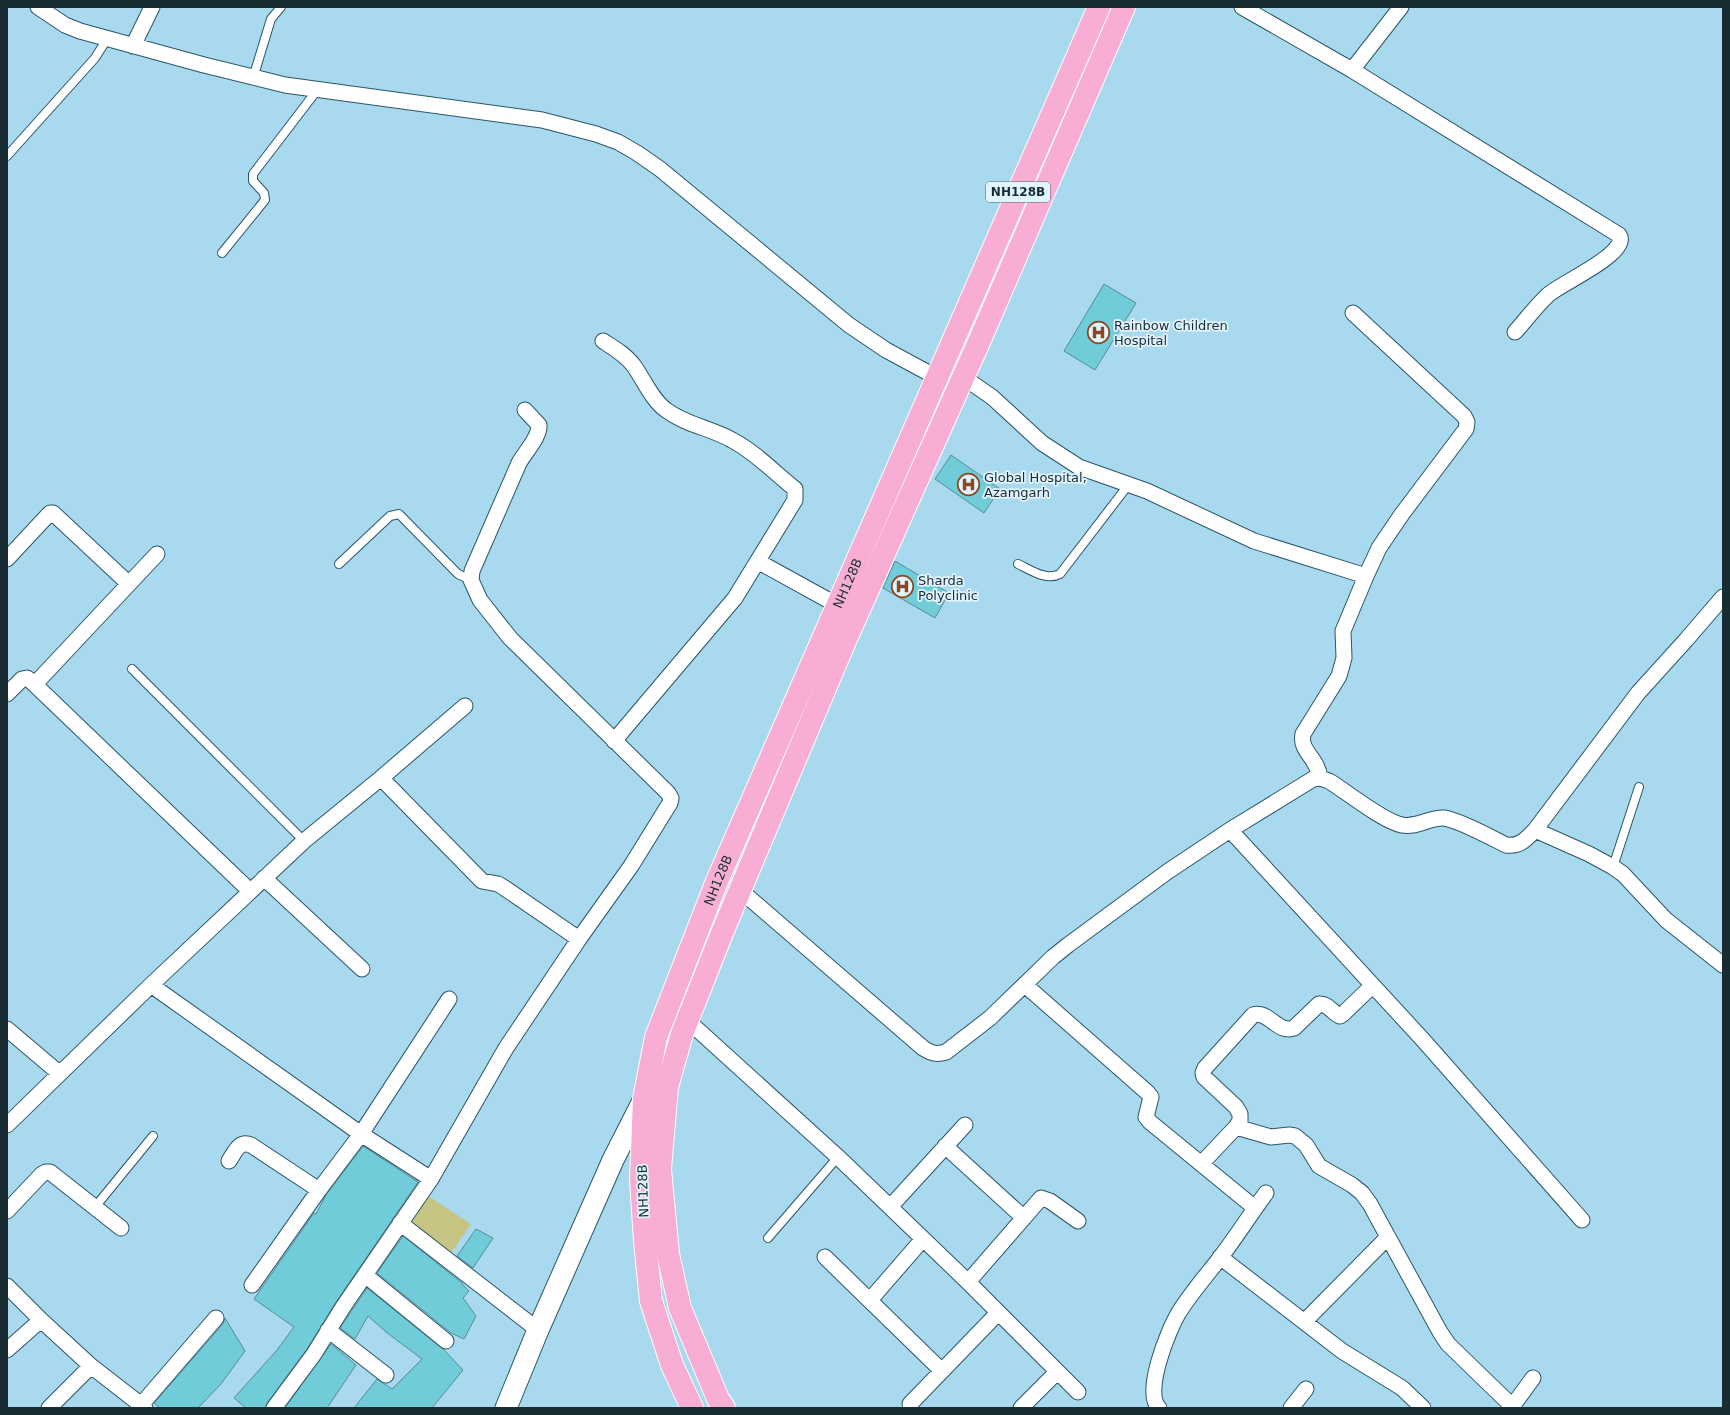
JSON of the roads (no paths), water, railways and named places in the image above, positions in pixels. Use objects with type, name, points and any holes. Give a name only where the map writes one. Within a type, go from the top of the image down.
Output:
[{"type":"highway","name":"NH128B","points":[[692,1408],[672,1365],[651,1301],[641,1180],[644,1099],[656,1037],[717,881],[1099,7]]},
{"type":"highway","points":[[724,1408],[718,1399],[680,1308],[668,1254],[660,1169],[667,1087],[682,1034],[740,890],[845,641],[963,377],[1124,7]]},
{"type":"street","points":[[38,7],[65,25],[107,39],[253,78],[318,89],[542,120],[590,132],[618,142],[660,169],[849,325],[886,350],[936,377]]},
{"type":"street","points":[[133,46],[152,7]]},
{"type":"street","points":[[1242,7],[1352,70],[1617,233],[1622,238],[1621,242],[1603,261],[1564,282],[1548,295],[1515,332]]},
{"type":"street","points":[[1352,70],[1400,7]]},
{"type":"street","points":[[1320,778],[1317,765],[1304,747],[1301,740],[1303,734],[1339,676],[1344,658],[1343,631],[1366,576],[1388,533],[1466,429],[1467,422],[1464,416],[1353,314]]},
{"type":"street","points":[[603,341],[620,352],[630,361],[659,404],[665,410],[691,424],[713,431],[734,441],[795,489],[795,500],[759,562],[732,602],[614,741]]},
{"type":"street","points":[[963,377],[992,397],[1042,443],[1068,461],[1089,471],[1129,484],[1153,494],[1254,541],[1366,576]]},
{"type":"street","points":[[274,1408],[314,1354],[328,1330],[431,1179],[506,1048],[579,939],[617,886],[670,803],[668,793],[510,638],[480,600],[471,580],[472,571],[512,478],[525,452],[537,436],[538,424],[525,410]]},
{"type":"street","points":[[7,559],[50,513],[53,513],[129,584]]},
{"type":"street","points":[[35,684],[157,554]]},
{"type":"street","points":[[759,562],[837,605]]},
{"type":"street","points":[[740,890],[922,1048],[930,1053],[938,1054],[946,1052],[978,1029],[1068,945],[1167,872],[1230,830],[1304,783],[1313,779],[1320,778],[1329,781],[1394,823],[1411,826],[1435,819],[1445,818],[1506,845],[1514,846],[1521,844],[1535,830],[1638,693],[1723,597]]},
{"type":"street","points":[[7,694],[22,679],[28,678],[250,891]]},
{"type":"street","points":[[7,1125],[151,985],[304,841],[465,706]]},
{"type":"street","points":[[381,778],[482,881],[498,884],[579,939]]},
{"type":"street","points":[[1230,830],[1424,1041],[1582,1220]]},
{"type":"street","points":[[1535,830],[1590,854],[1623,874],[1666,920],[1723,965]]},
{"type":"street","points":[[264,878],[362,969]]},
{"type":"street","points":[[151,985],[362,1134],[431,1179]]},
{"type":"street","points":[[1025,985],[1151,1097],[1146,1117],[1150,1122],[1255,1208]]},
{"type":"street","points":[[1201,1164],[1240,1121],[1240,1114],[1236,1108],[1204,1077],[1204,1068],[1253,1015],[1261,1014],[1284,1029],[1289,1030],[1294,1028],[1319,1004],[1326,1005],[1340,1016],[1344,1014],[1372,986]]},
{"type":"street","points":[[252,1285],[319,1190],[362,1134],[448,999]]},
{"type":"street","points":[[688,1020],[838,1157],[968,1282],[1078,1392]]},
{"type":"street","points":[[7,1029],[59,1073]]},
{"type":"street","points":[[506,1408],[538,1330],[613,1160],[644,1099],[667,1087]]},
{"type":"street","points":[[890,1207],[965,1125]]},
{"type":"street","points":[[1236,1127],[1271,1137],[1288,1135],[1295,1136],[1302,1140],[1319,1166],[1352,1185],[1362,1193],[1448,1344],[1456,1354],[1512,1407],[1533,1378]]},
{"type":"street","points":[[229,1161],[241,1144],[246,1143],[252,1145],[319,1190]]},
{"type":"street","points":[[945,1146],[1024,1218]]},
{"type":"street","points":[[7,1211],[46,1172],[50,1172],[121,1228]]},
{"type":"street","points":[[1159,1408],[1153,1398],[1153,1390],[1160,1359],[1172,1326],[1188,1300],[1266,1193]]},
{"type":"street","points":[[968,1282],[1041,1198],[1046,1198],[1078,1221]]},
{"type":"street","points":[[400,1223],[538,1330]]},
{"type":"street","points":[[1304,1322],[1388,1237]]},
{"type":"street","points":[[870,1300],[923,1239]]},
{"type":"street","points":[[825,1257],[942,1371]]},
{"type":"street","points":[[1220,1257],[1348,1354],[1402,1388],[1423,1408]]},
{"type":"street","points":[[366,1275],[446,1341]]},
{"type":"street","points":[[7,1286],[91,1366],[143,1406],[216,1318]]},
{"type":"street","points":[[910,1404],[998,1313]]},
{"type":"street","points":[[7,1350],[41,1320]]},
{"type":"street","points":[[328,1330],[386,1375]]},
{"type":"street","points":[[50,1408],[91,1366]]},
{"type":"street","points":[[1020,1408],[1057,1372]]},
{"type":"street","points":[[1291,1408],[1306,1389]]},
{"type":"lane","points":[[253,78],[271,20],[281,7]]},
{"type":"lane","points":[[7,156],[95,58],[107,39]]},
{"type":"lane","points":[[222,253],[265,200],[264,193],[253,181],[252,174],[318,89]]},
{"type":"lane","points":[[1018,564],[1046,577],[1054,577],[1060,574],[1129,484]]},
{"type":"lane","points":[[339,564],[390,516],[399,514],[458,574],[471,580]]},
{"type":"lane","points":[[132,669],[304,841]]},
{"type":"lane","points":[[1613,867],[1639,787]]},
{"type":"lane","points":[[95,1207],[153,1136]]},
{"type":"lane","points":[[768,1238],[838,1157]]},
{"type":"place","name":"Rainbow Children Hospital","points":[[1099,332]]},
{"type":"place","name":"Global Hospital, Azamgarh","points":[[968,484]]},
{"type":"place","name":"Sharda Polyclinic","points":[[903,587]]}]
